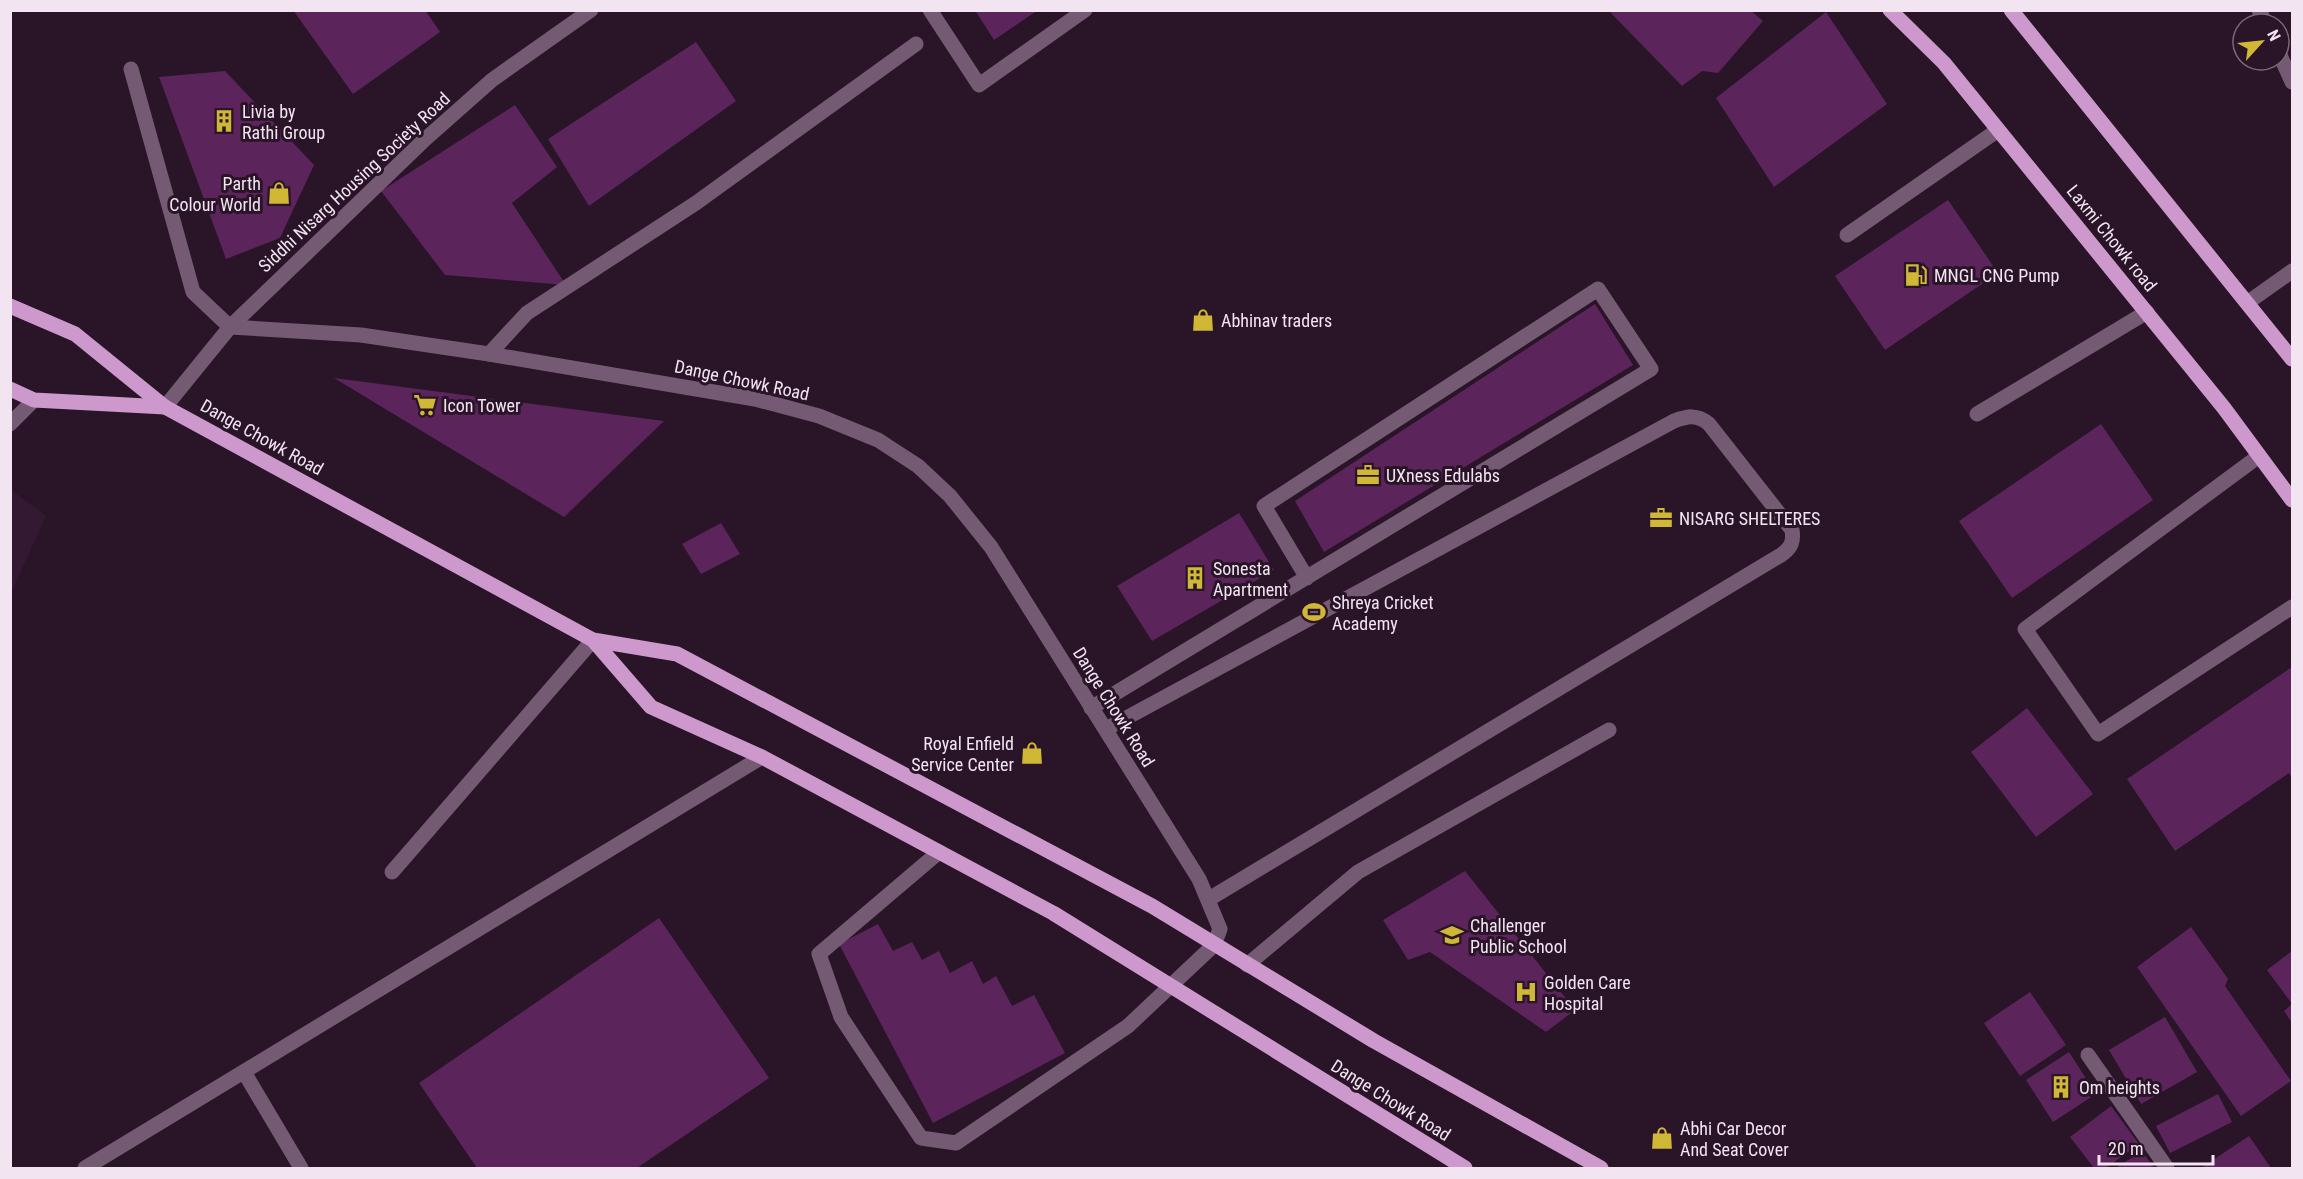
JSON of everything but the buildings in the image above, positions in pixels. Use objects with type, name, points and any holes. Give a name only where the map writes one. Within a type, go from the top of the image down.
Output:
[{"type":"main road","name":"Laxmi Chowk road","points":[[1890,10],[1944,63],[2147,312],[2292,500]]},
{"type":"main road","points":[[2011,10],[2292,359]]},
{"type":"main road","name":"Dange Chowk Road","points":[[10,306],[75,334],[165,407],[593,640],[677,654],[1152,906],[1460,1091],[1601,1168]]},
{"type":"main road","name":"Dange Chowk Road","points":[[10,389],[34,400],[165,407]]},
{"type":"main road","name":"Dange Chowk Road","points":[[593,640],[651,708],[762,758],[1053,913],[1169,987],[1465,1168]]},
{"type":"street","name":"Siddhi Nisarg Housing Society Road","points":[[165,407],[230,327],[422,142],[492,80],[591,10]]},
{"type":"street","points":[[930,10],[979,85],[1085,10]]},
{"type":"street","points":[[489,354],[527,313],[696,203],[916,45]]},
{"type":"street","points":[[131,69],[193,292],[230,327]]},
{"type":"street","points":[[1847,235],[1998,130]]},
{"type":"street","points":[[2247,303],[2292,271]]},
{"type":"street","points":[[1091,708],[1306,578],[1651,369],[1598,289],[1264,506],[1306,578]]},
{"type":"street","points":[[1977,414],[2147,312]]},
{"type":"street","name":"Dange Chowk Road","points":[[230,327],[361,335],[755,399],[819,416],[878,440],[918,466],[950,496],[991,547],[1199,879],[1220,929],[1214,945]]},
{"type":"street","points":[[10,424],[34,400]]},
{"type":"street","points":[[1106,729],[1653,432],[1688,416],[1701,417],[1709,424],[1792,530],[1794,540],[1790,549],[1781,555],[1209,899]]},
{"type":"street","points":[[2259,456],[2025,629],[2098,734],[2292,607]]},
{"type":"street","points":[[392,872],[593,640]]},
{"type":"street","points":[[1247,965],[1358,872],[1609,730]]},
{"type":"street","points":[[85,1168],[762,758]]},
{"type":"street","points":[[939,852],[819,954],[841,1017],[921,1138],[956,1143],[1128,1026],[1214,945]]},
{"type":"street","points":[[2088,1055],[2167,1168]]},
{"type":"street","points":[[244,1072],[301,1168]]},
{"type":"shaded area","points":[[11,490],[46,516],[11,593]]},
{"type":"place","name":"Livia by Rathi Group","points":[[224,121]]},
{"type":"place","name":"Parth Colour World","points":[[279,193]]},
{"type":"place","name":"MNGL CNG Pump","points":[[1916,275]]},
{"type":"place","name":"Abhinav traders","points":[[1203,320]]},
{"type":"place","name":"Icon Tower","points":[[425,405]]},
{"type":"place","name":"UXness Edulabs","points":[[1368,475]]},
{"type":"place","name":"NISARG SHELTERES","points":[[1661,518]]},
{"type":"place","name":"Sonesta Apartment","points":[[1195,578]]},
{"type":"place","name":"Shreya Cricket Academy","points":[[1314,612]]},
{"type":"place","name":"Royal Enfield Service Center","points":[[1032,753]]},
{"type":"place","name":"Challenger Public School","points":[[1452,935]]},
{"type":"place","name":"Golden Care Hospital","points":[[1526,992]]},
{"type":"place","name":"Om heights","points":[[2061,1087]]},
{"type":"place","name":"Abhi Car Decor And Seat Cover","points":[[1662,1138]]}]
